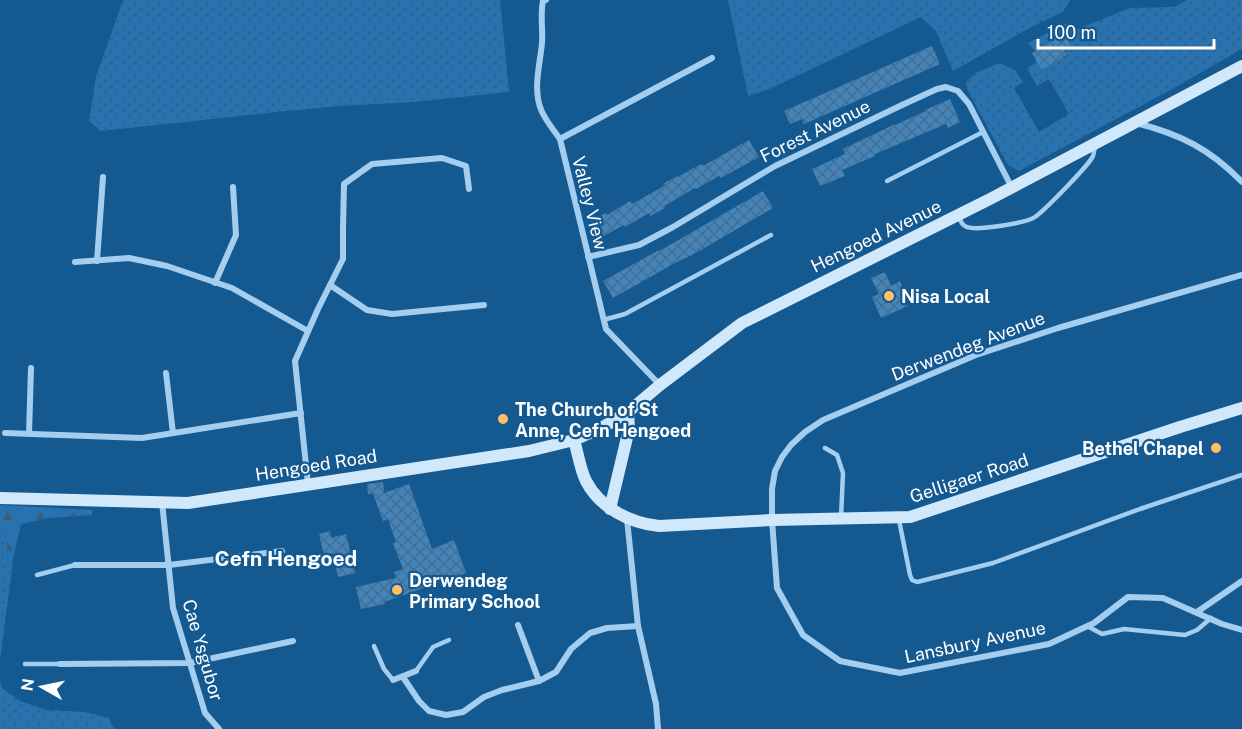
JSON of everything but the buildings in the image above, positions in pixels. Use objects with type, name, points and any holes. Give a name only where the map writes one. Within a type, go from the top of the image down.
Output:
[{"type":"street","points":[[546,0],[543,1],[542,7],[538,93],[541,111],[560,139]]},
{"type":"street","name":"Valley View","points":[[660,385],[606,329],[560,139],[712,58]]},
{"type":"street","name":"Hengoed Avenue","points":[[628,412],[742,322],[1012,188],[1242,66]]},
{"type":"street","name":"Forest Avenue","points":[[588,257],[639,245],[775,166],[902,105],[946,87],[958,91],[969,104],[1012,188]]},
{"type":"street","points":[[1135,123],[1178,136],[1210,153],[1242,182]]},
{"type":"street","points":[[308,484],[295,361],[343,259],[344,184],[372,164],[442,158],[466,166],[469,189]]},
{"type":"street","points":[[97,261],[103,177]]},
{"type":"street","points":[[215,283],[236,235],[233,187]]},
{"type":"street","points":[[75,262],[129,258],[167,266],[232,288],[308,331]]},
{"type":"street","name":"Derwendeg Avenue","points":[[772,520],[775,471],[782,457],[805,432],[823,420],[976,355],[1058,328],[1242,275]]},
{"type":"street","points":[[330,285],[367,310],[392,314],[484,305]]},
{"type":"street","points":[[28,434],[31,368]]},
{"type":"street","points":[[166,373],[173,433]]},
{"type":"street","name":"Gelligaer Road","points":[[627,519],[659,526],[772,520],[910,517],[1242,408]]},
{"type":"street","points":[[610,508],[629,429],[628,412]]},
{"type":"street","name":"Hengoed Road","points":[[0,498],[188,503],[529,451],[574,440],[603,427],[628,412]]},
{"type":"street","points":[[5,433],[142,438],[301,413]]},
{"type":"street","points":[[574,440],[586,480],[597,496],[627,519],[638,626],[656,704],[658,729]]},
{"type":"street","name":"Cae Ysgubor","points":[[162,502],[173,608],[205,713],[218,729]]},
{"type":"street","name":"Lansbury Avenue","points":[[772,520],[777,588],[803,635],[840,661],[900,673],[1049,644],[1094,623],[1128,597],[1163,598],[1242,630]]},
{"type":"street","points":[[75,565],[169,565],[282,551]]},
{"type":"street","points":[[1197,612],[1242,580]]},
{"type":"street","points":[[518,626],[539,681]]},
{"type":"street","points":[[403,677],[418,701],[429,711],[446,715],[463,712],[484,697],[539,681],[556,672],[571,649],[590,633],[607,628],[638,626]]},
{"type":"street","points":[[60,664],[190,663],[293,641]]},
{"type":"street","points":[[393,680],[416,671]]},
{"type":"lane","points":[[887,181],[983,132]]},
{"type":"lane","points":[[958,215],[963,225],[968,228],[1017,223],[1034,218],[1093,157],[1095,144]]},
{"type":"lane","points":[[603,320],[625,314],[771,235]]},
{"type":"lane","points":[[825,448],[837,455],[843,473],[841,518]]},
{"type":"lane","points":[[898,517],[910,574],[912,580],[917,582],[993,563],[1130,513],[1242,476]]},
{"type":"lane","points":[[37,575],[75,565]]},
{"type":"lane","points":[[1087,626],[1102,634],[1125,629],[1185,635],[1197,630],[1211,618]]},
{"type":"lane","points":[[416,671],[433,647],[449,640]]},
{"type":"lane","points":[[375,646],[384,669],[393,680]]},
{"type":"lane","points":[[24,664],[60,664]]},
{"type":"green space","points":[[123,0],[500,0],[509,92],[276,112],[101,131],[89,121],[96,77]]},
{"type":"green space","points":[[728,0],[1070,0],[1063,12],[1033,26],[953,71],[936,31],[921,17],[767,90],[748,96]]},
{"type":"green space","points":[[1187,0],[1242,0],[1242,49],[1019,171],[1008,165],[967,89],[966,82],[976,73],[999,63],[1015,70],[1023,82],[1014,88],[1039,132],[1069,114],[1049,79],[1037,86],[1027,68],[1037,62],[1041,69],[1072,47],[1067,39],[1035,51],[1028,43],[1067,23],[1078,29],[1130,8],[1174,7]]},
{"type":"green space","points":[[0,505],[92,510],[92,515],[49,518],[21,524],[12,569],[8,564],[6,526],[0,526]]},
{"type":"green space","points":[[0,526],[6,526],[8,564],[12,569],[0,660]]},
{"type":"green space","points":[[0,680],[2,688],[20,701],[47,710],[85,712],[109,718],[114,729],[0,729]]},
{"type":"place","name":"Nisa Local","points":[[889,296]]},
{"type":"place","name":"The Church of St Anne, Cefn Hengoed","points":[[503,419]]},
{"type":"place","name":"Bethel Chapel","points":[[1216,448]]},
{"type":"place","name":"Derwendeg Primary School","points":[[397,590]]},
{"type":"district","name":"Cefn Hengoed","points":[[286,558]]}]
